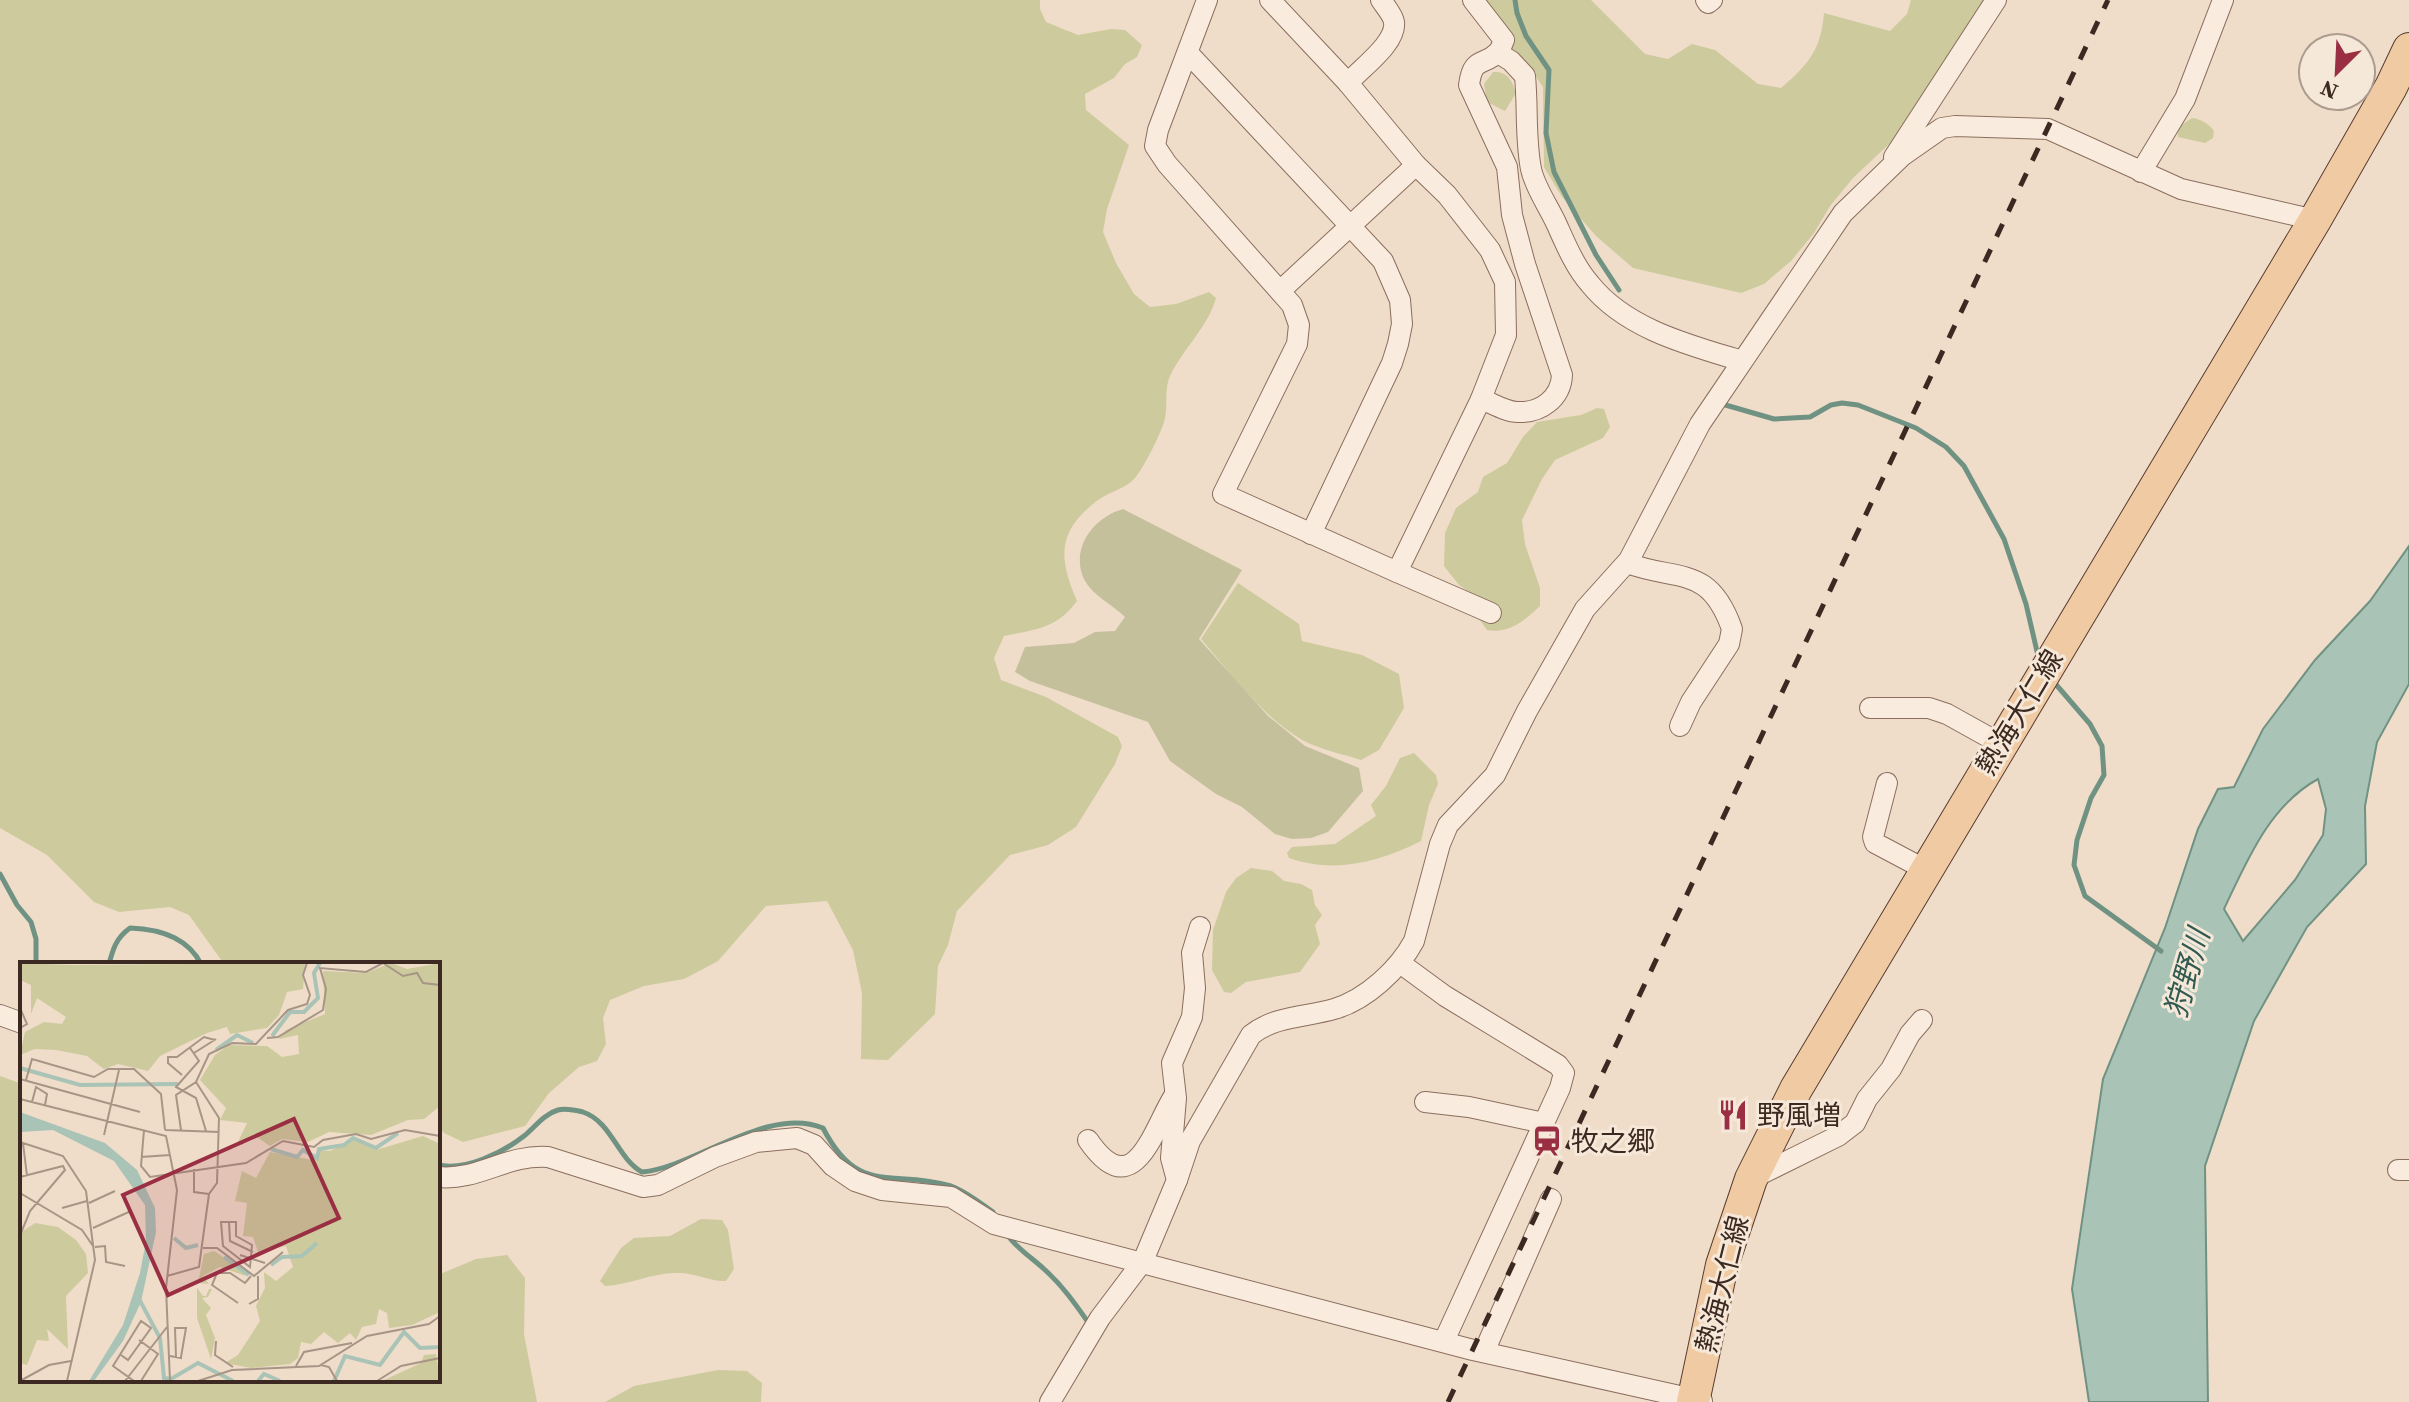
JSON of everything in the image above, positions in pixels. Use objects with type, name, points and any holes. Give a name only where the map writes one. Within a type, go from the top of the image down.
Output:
[{"type":"main road","name":"熱海大仁線","points":[[1697,1401],[1722,1265],[1751,1179],[1796,1089],[2315,220],[2391,87],[2409,49]]},
{"type":"street","points":[[1207,0],[1158,130],[1155,146],[1167,164],[1292,305],[1299,325],[1297,344],[1223,494],[1491,613]]},
{"type":"street","points":[[1270,0],[1348,83],[1416,165],[1447,195],[1490,250],[1505,282],[1506,335],[1481,399],[1397,572]]},
{"type":"street","points":[[1348,83],[1364,64],[1385,47],[1392,35],[1394,22],[1381,0]]},
{"type":"street","points":[[1473,0],[1504,40],[1498,53],[1476,65],[1469,85],[1507,167],[1512,215],[1562,375],[1561,387],[1553,399],[1533,410],[1517,412],[1481,399]]},
{"type":"street","points":[[1889,168],[1899,147],[1996,0]]},
{"type":"street","points":[[2141,172],[2185,99],[2223,0]]},
{"type":"street","points":[[1188,53],[1383,261],[1400,300],[1402,324],[1392,363],[1311,534]]},
{"type":"street","points":[[1498,53],[1525,76],[1531,172],[1568,251],[1590,284],[1614,307],[1639,323],[1682,342],[1742,361]]},
{"type":"street","points":[[1050,1402],[1093,1330],[1143,1261],[1190,1141],[1251,1035],[1277,1022],[1345,1005],[1364,994],[1400,963],[1414,941],[1448,825],[1495,775],[1585,609],[1627,563],[1700,424],[1742,361],[1843,213],[1889,168],[1942,128],[2048,129],[2181,189],[2315,220]]},
{"type":"street","points":[[1280,291],[1416,165]]},
{"type":"street","points":[[1627,563],[1680,574],[1713,592],[1732,629],[1729,644],[1691,702],[1680,726]]},
{"type":"street","points":[[1870,708],[1929,708],[1947,714],[2001,744]]},
{"type":"street","points":[[1887,783],[1873,837],[1875,843],[1926,870]]},
{"type":"street","points":[[1177,1180],[1171,1158],[1176,1092],[1172,1063],[1192,1017],[1195,1002],[1192,953],[1200,927]]},
{"type":"street","points":[[1400,963],[1445,996],[1558,1065],[1564,1073],[1444,1341]]},
{"type":"street","points":[[0,1015],[20,1022]]},
{"type":"street","points":[[1751,1179],[1838,1136],[1855,1123],[1867,1099],[1891,1069],[1910,1034],[1922,1020]]},
{"type":"street","points":[[1088,1140],[1109,1162],[1119,1166],[1135,1163],[1147,1149],[1176,1092]]},
{"type":"street","points":[[1425,1102],[1469,1107],[1544,1123]]},
{"type":"street","points":[[440,1177],[464,1177],[519,1157],[531,1156],[548,1157],[643,1187],[658,1185],[715,1157],[756,1142],[797,1138],[814,1145],[833,1166],[855,1181],[882,1190],[941,1194],[994,1224],[1484,1352],[1697,1401]]},
{"type":"street","points":[[1484,1352],[1551,1199]]},
{"type":"shaded area","points":[[0,0],[1040,0],[1046,22],[1078,35],[1111,29],[1125,30],[1142,45],[1137,57],[1125,64],[1114,78],[1085,94],[1086,110],[1129,145],[1107,209],[1103,232],[1134,294],[1150,307],[1176,304],[1209,292],[1216,298],[1207,319],[1170,376],[1163,424],[1143,467],[1132,481],[1102,497],[1085,511],[1068,534],[1064,558],[1077,601],[1053,623],[1004,636],[994,658],[1001,680],[1046,697],[1118,737],[1122,746],[1115,764],[1076,827],[1048,845],[1010,855],[957,911],[948,945],[938,966],[935,1014],[888,1060],[861,1059],[862,993],[853,950],[827,901],[766,906],[718,961],[684,979],[644,986],[610,1000],[603,1018],[606,1044],[597,1061],[579,1067],[549,1093],[525,1126],[463,1142],[444,1133],[440,1127],[440,962],[223,962],[189,915],[170,907],[119,912],[94,902],[47,855],[0,828]]},
{"type":"shaded area","points":[[1470,0],[1591,0],[1645,54],[1668,59],[1692,44],[1715,50],[1758,84],[1781,88],[1812,56],[1820,37],[1824,13],[1890,31],[1907,14],[1911,0],[1987,0],[1905,129],[1853,178],[1791,261],[1764,284],[1741,293],[1633,268],[1596,236],[1562,197],[1544,167],[1543,87],[1529,66],[1506,52],[1476,21]]},
{"type":"shaded area","points":[[1493,72],[1506,75],[1516,93],[1505,111],[1487,102],[1484,84]]},
{"type":"shaded area","points":[[2192,118],[2210,126],[2214,131],[2213,138],[2205,143],[2178,137],[2177,128]]},
{"type":"shaded area","points":[[1597,408],[1604,409],[1610,427],[1603,438],[1555,460],[1522,520],[1525,544],[1540,588],[1540,606],[1509,628],[1487,630],[1477,616],[1476,597],[1459,585],[1444,566],[1445,533],[1456,508],[1478,492],[1483,477],[1507,463],[1523,437],[1537,422],[1581,415]]},
{"type":"shaded area","points":[[1123,509],[1242,570],[1199,639],[1268,716],[1305,746],[1359,768],[1363,791],[1328,832],[1311,838],[1292,839],[1275,834],[1242,807],[1216,794],[1170,761],[1148,722],[1030,681],[1015,672],[1025,647],[1074,643],[1095,632],[1115,631],[1125,617],[1091,589],[1080,566],[1080,554],[1088,534],[1103,519]]},
{"type":"shaded area","points":[[1238,583],[1299,624],[1302,641],[1362,655],[1399,674],[1404,708],[1379,750],[1361,760],[1302,740],[1260,707],[1201,639]]},
{"type":"shaded area","points":[[1414,753],[1436,775],[1438,784],[1429,805],[1421,841],[1389,855],[1356,863],[1323,865],[1289,858],[1287,853],[1292,847],[1335,844],[1376,816],[1371,805],[1386,786],[1400,758]]},
{"type":"shaded area","points":[[1251,868],[1272,871],[1284,881],[1312,890],[1315,905],[1322,915],[1315,925],[1320,944],[1300,972],[1246,982],[1231,993],[1224,992],[1212,970],[1213,930],[1226,892],[1236,878]]},
{"type":"shaded area","points":[[0,1076],[20,1083],[20,1382],[440,1382],[440,1274],[476,1259],[507,1255],[525,1278],[524,1334],[537,1402],[0,1402]]},
{"type":"shaded area","points":[[701,1219],[722,1220],[728,1230],[734,1269],[726,1281],[675,1273],[605,1286],[600,1281],[621,1248],[634,1238],[670,1236]]},
{"type":"shaded area","points":[[718,1370],[747,1371],[762,1383],[761,1402],[605,1402],[634,1386]]},
{"type":"water","name":"狩野川","points":[[2409,546],[2409,684],[2377,742],[2365,806],[2366,864],[2307,927],[2254,1021],[2205,1166],[2208,1402],[2089,1402],[2072,1289],[2103,1079],[2165,928],[2198,829],[2218,789],[2234,787],[2263,729],[2315,660],[2370,601]],"holes":[[[2318,779],[2326,809],[2323,835],[2295,880],[2243,941],[2224,909],[2261,836],[2286,804]]]},
{"type":"waterway","points":[[1515,0],[1526,36],[1549,70],[1546,133],[1554,172],[1596,255],[1619,290]]},
{"type":"waterway","points":[[1722,404],[1774,419],[1810,417],[1831,405],[1842,403],[1858,405],[1916,428],[1946,447],[1964,466],[2004,539],[2026,604],[2039,660]]},
{"type":"waterway","name":"狩野川","points":[[2053,681],[2090,724],[2102,746],[2104,775],[2091,798],[2077,840],[2074,865],[2085,896],[2161,951]]},
{"type":"waterway","points":[[0,874],[17,905],[31,922],[36,939],[36,962]]},
{"type":"waterway","points":[[110,962],[116,944],[130,928],[171,936],[188,947],[200,962]]},
{"type":"waterway","points":[[440,1165],[472,1163],[495,1154],[524,1136],[548,1114],[561,1109],[580,1111],[593,1117],[633,1166],[642,1172],[685,1160],[755,1130],[801,1123],[823,1128],[836,1150],[864,1172],[951,1186],[993,1212]]},
{"type":"waterway","points":[[1006,1233],[1057,1282],[1090,1325]]},
{"type":"railway","points":[[1448,1402],[2108,0]]},
{"type":"place","name":"野風増","points":[[1733,1115]]},
{"type":"place","name":"牧之郷","points":[[1547,1141]]}]
